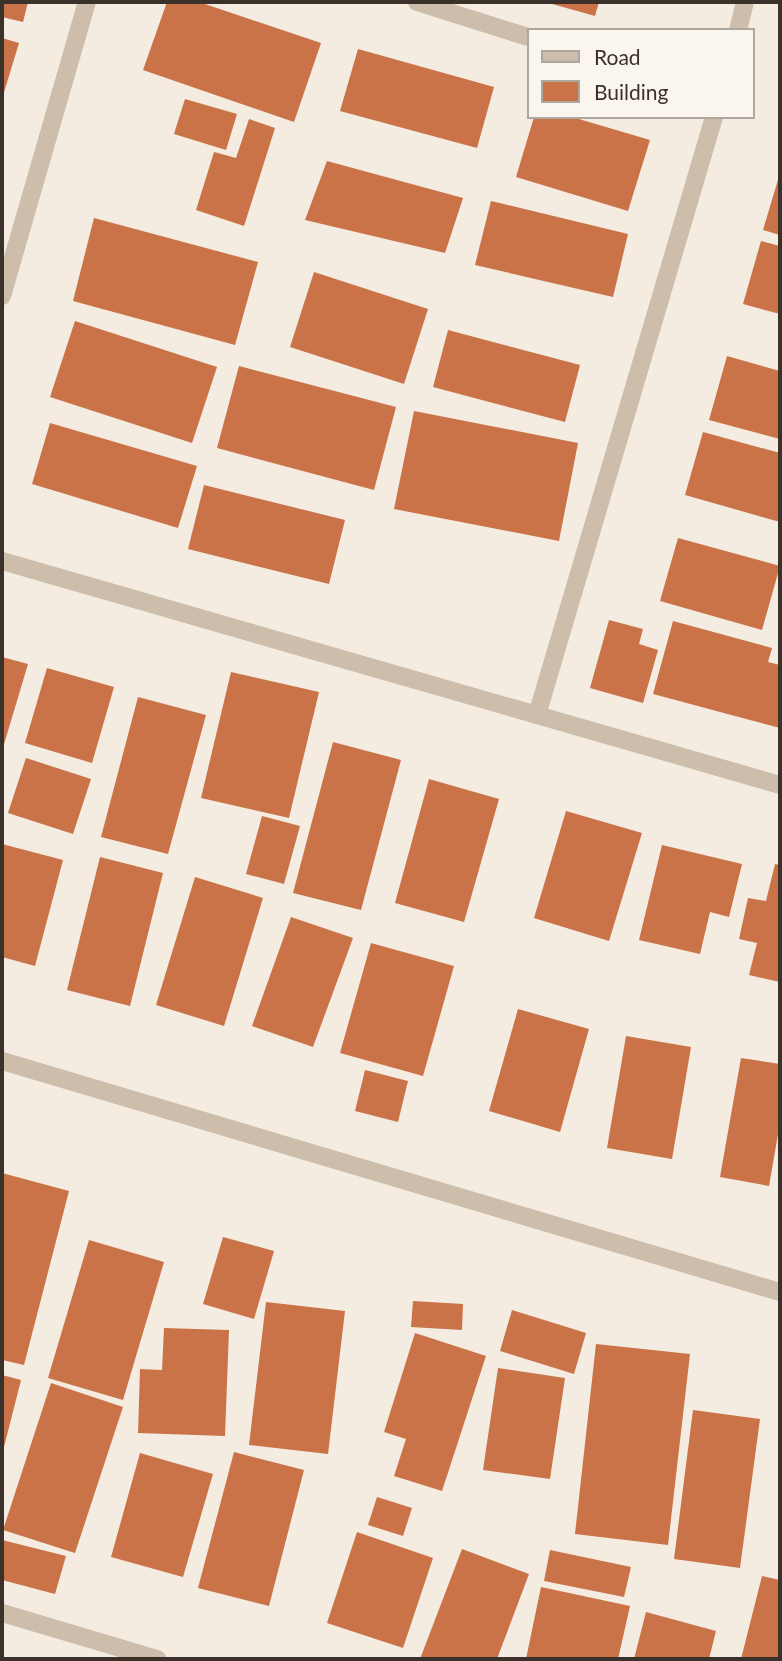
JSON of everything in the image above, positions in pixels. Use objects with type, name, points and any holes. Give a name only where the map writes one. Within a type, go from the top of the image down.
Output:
[{"type":"street","points":[[2,296],[87,2]]},
{"type":"street","points":[[417,2],[526,36]]},
{"type":"street","points":[[738,28],[745,2]]},
{"type":"street","points":[[537,715],[712,119]]},
{"type":"street","points":[[2,561],[780,785]]},
{"type":"street","points":[[2,1061],[780,1292]]},
{"type":"street","points":[[2,1613],[158,1659]]},
{"type":"building","points":[[2,2],[28,2],[23,22],[2,17]]},
{"type":"building","points":[[167,2],[199,2],[321,43],[294,122],[143,70]]},
{"type":"building","points":[[545,2],[599,2],[595,16]]},
{"type":"building","points":[[2,38],[19,43],[2,99]]},
{"type":"building","points":[[358,49],[494,87],[477,148],[340,111]]},
{"type":"building","points":[[185,99],[237,114],[226,150],[174,134]]},
{"type":"building","points":[[249,119],[275,128],[244,226],[196,210],[214,152],[236,158]]},
{"type":"building","points":[[533,119],[579,119],[650,140],[628,211],[516,177]]},
{"type":"building","points":[[327,161],[463,198],[445,253],[305,220]]},
{"type":"building","points":[[780,173],[780,235],[763,230]]},
{"type":"building","points":[[491,201],[628,234],[613,297],[475,265]]},
{"type":"building","points":[[94,218],[258,262],[235,345],[73,301]]},
{"type":"building","points":[[761,241],[780,246],[780,314],[743,304]]},
{"type":"building","points":[[314,272],[428,309],[404,384],[290,347]]},
{"type":"building","points":[[75,321],[217,367],[192,443],[50,397]]},
{"type":"building","points":[[448,330],[580,365],[565,422],[433,387]]},
{"type":"building","points":[[727,356],[780,371],[780,439],[709,420]]},
{"type":"building","points":[[239,366],[396,407],[374,490],[217,448]]},
{"type":"building","points":[[414,411],[578,443],[559,541],[394,509]]},
{"type":"building","points":[[50,423],[197,466],[178,528],[32,484]]},
{"type":"building","points":[[703,432],[780,453],[780,522],[685,495]]},
{"type":"building","points":[[204,485],[345,520],[329,584],[188,549]]},
{"type":"building","points":[[678,538],[780,566],[762,630],[660,601]]},
{"type":"building","points":[[609,620],[643,629],[639,644],[658,650],[643,703],[590,688]]},
{"type":"building","points":[[673,621],[772,648],[768,662],[780,665],[780,728],[653,694]]},
{"type":"building","points":[[2,657],[28,664],[2,751]]},
{"type":"building","points":[[47,668],[114,687],[92,763],[25,743]]},
{"type":"building","points":[[231,672],[319,692],[289,818],[201,798]]},
{"type":"building","points":[[138,697],[206,715],[168,854],[101,837]]},
{"type":"building","points":[[333,742],[401,760],[361,910],[293,893]]},
{"type":"building","points":[[26,758],[91,779],[73,834],[8,813]]},
{"type":"building","points":[[429,779],[499,799],[464,922],[395,903]]},
{"type":"building","points":[[566,811],[642,833],[609,941],[534,918]]},
{"type":"building","points":[[262,816],[300,826],[284,884],[246,874]]},
{"type":"building","points":[[2,844],[63,860],[35,966],[2,957]]},
{"type":"building","points":[[662,845],[742,864],[729,917],[710,912],[700,954],[639,940]]},
{"type":"building","points":[[100,857],[163,873],[130,1006],[67,990]]},
{"type":"building","points":[[775,864],[780,865],[780,982],[749,975],[757,943],[739,939],[748,898],[766,901]]},
{"type":"building","points":[[195,877],[263,898],[224,1026],[156,1005]]},
{"type":"building","points":[[291,917],[353,938],[313,1047],[252,1026]]},
{"type":"building","points":[[371,943],[454,966],[423,1076],[340,1053]]},
{"type":"building","points":[[518,1009],[589,1029],[560,1132],[489,1111]]},
{"type":"building","points":[[626,1036],[691,1047],[672,1159],[607,1148]]},
{"type":"building","points":[[741,1058],[780,1064],[780,1123],[769,1186],[720,1177]]},
{"type":"building","points":[[365,1070],[408,1081],[398,1122],[355,1111]]},
{"type":"building","points":[[2,1173],[69,1191],[24,1365],[2,1360]]},
{"type":"building","points":[[223,1237],[274,1251],[254,1319],[203,1304]]},
{"type":"building","points":[[89,1240],[164,1262],[123,1400],[48,1378]]},
{"type":"building","points":[[413,1301],[463,1304],[462,1330],[411,1327]]},
{"type":"building","points":[[266,1302],[345,1311],[328,1454],[249,1445]]},
{"type":"building","points":[[512,1310],[586,1333],[574,1374],[500,1351]]},
{"type":"building","points":[[164,1328],[229,1330],[225,1436],[138,1433],[140,1369],[162,1370]]},
{"type":"building","points":[[415,1333],[486,1356],[442,1491],[394,1476],[406,1439],[384,1432]]},
{"type":"building","points":[[596,1344],[690,1354],[668,1545],[575,1534]]},
{"type":"building","points":[[498,1368],[565,1378],[550,1479],[483,1470]]},
{"type":"building","points":[[2,1375],[21,1380],[3,1451],[2,1451]]},
{"type":"building","points":[[51,1383],[123,1407],[75,1553],[3,1530]]},
{"type":"building","points":[[693,1410],[760,1419],[740,1568],[674,1559]]},
{"type":"building","points":[[234,1452],[304,1470],[269,1606],[198,1588]]},
{"type":"building","points":[[140,1453],[213,1474],[183,1577],[111,1557]]},
{"type":"building","points":[[377,1497],[412,1508],[403,1536],[368,1525]]},
{"type":"building","points":[[357,1532],[433,1558],[403,1648],[327,1623]]},
{"type":"building","points":[[2,1540],[66,1556],[55,1594],[2,1580]]},
{"type":"building","points":[[462,1549],[529,1574],[497,1659],[420,1659]]},
{"type":"building","points":[[550,1550],[631,1567],[624,1597],[544,1581]]},
{"type":"building","points":[[762,1576],[780,1580],[780,1659],[741,1659]]},
{"type":"building","points":[[541,1587],[630,1606],[618,1659],[526,1659]]},
{"type":"building","points":[[646,1612],[716,1631],[709,1659],[634,1659]]}]
